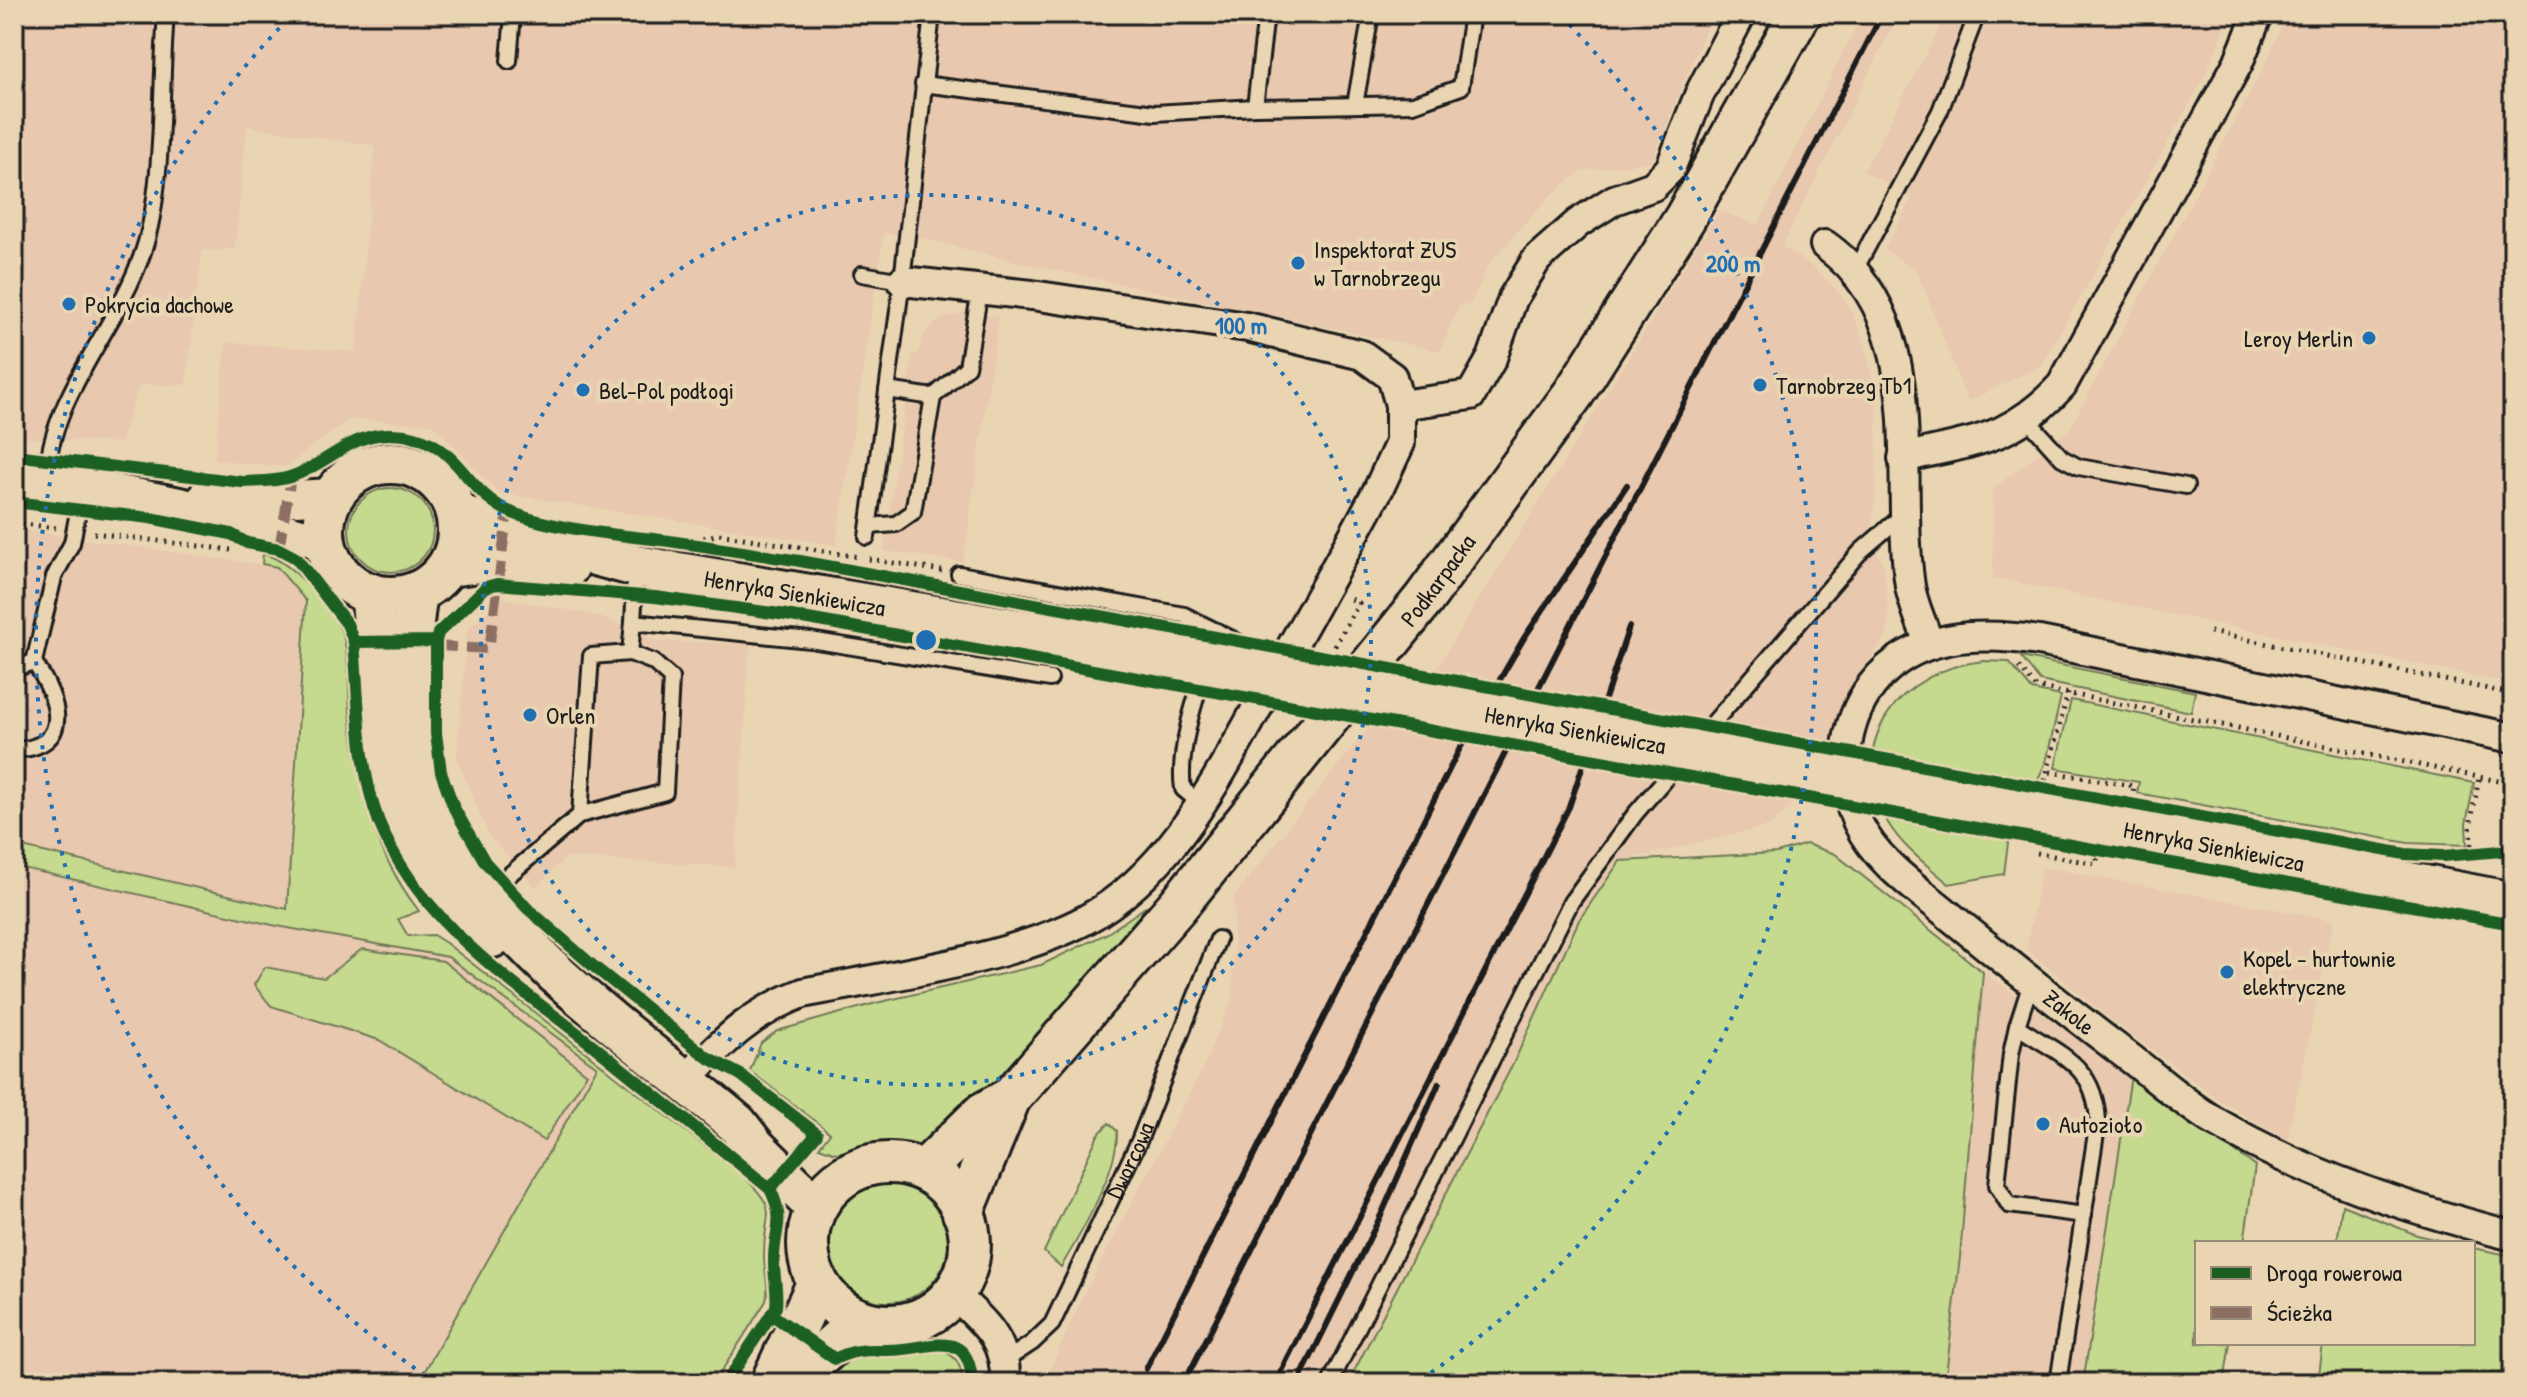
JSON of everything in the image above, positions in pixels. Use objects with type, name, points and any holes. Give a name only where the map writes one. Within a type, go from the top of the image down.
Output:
[{"type":"main road","name":"Podkarpacka","points":[[963,1213],[1010,1098],[1189,892],[1414,611],[1574,393],[1677,231],[1800,14]]},
{"type":"main road","points":[[400,464],[432,476],[447,492],[457,513],[456,549],[449,566],[434,582],[417,592],[394,597],[371,594],[341,575],[325,543],[327,511],[333,496],[347,479],[367,467],[400,464]]},
{"type":"main road","name":"Henryka Sienkiewicza","points":[[457,513],[496,529],[636,566],[2046,800],[2513,903]]},
{"type":"main road","name":"Henryka Sienkiewicza","points":[[449,566],[480,562],[579,568],[636,566]]},
{"type":"main road","points":[[417,592],[411,641],[415,765],[431,822],[472,905],[596,1011],[737,1124],[770,1134],[825,1192]]},
{"type":"main road","points":[[371,594],[391,775],[412,840],[448,900],[472,905]]},
{"type":"main road","name":"Podkarpacka","points":[[925,1170],[983,1113],[1010,1098]]},
{"type":"main road","points":[[895,1161],[925,1170],[952,1194],[963,1213],[969,1256],[964,1276],[944,1306],[918,1320],[877,1325],[860,1320],[839,1308],[817,1284],[808,1242],[809,1224],[825,1192],[855,1169],[895,1161]]},
{"type":"main road","points":[[771,1383],[817,1284]]},
{"type":"main road","points":[[791,1383],[860,1320]]},
{"type":"street","points":[[1400,405],[1471,395],[1492,358],[1513,298],[1537,259],[1578,223],[1614,200],[1653,186],[1670,169],[1700,93],[1741,14]]},
{"type":"street","points":[[1903,458],[2002,433],[2027,419],[2062,385],[2238,63],[2258,14]]},
{"type":"street","points":[[1825,245],[1855,270],[1878,303],[1891,339],[1900,391],[1910,589],[1929,644]]},
{"type":"street","points":[[685,1080],[733,1031],[767,1007],[803,993],[1037,941],[1085,920],[1128,890],[1202,805],[1283,664],[1379,488],[1400,443],[1400,405],[1392,377],[1362,355],[1247,327],[902,281]]},
{"type":"street","points":[[30,480],[119,491],[188,505],[325,543]]},
{"type":"street","points":[[119,491],[276,499],[333,496]]},
{"type":"street","name":"Zakole","points":[[2513,738],[2010,637],[1967,635],[1929,644],[1897,661],[1872,685],[1861,705],[1844,759],[1847,793],[1858,824],[1897,873],[2031,983],[2213,1120],[2352,1188],[2421,1212],[2513,1236]]},
{"type":"street","name":"Dworcowa","points":[[954,1294],[992,1331],[1006,1371]]},
{"type":"lane","points":[[30,480],[47,460],[63,406],[143,252],[154,198],[166,14]]},
{"type":"lane","points":[[509,61],[513,14]]},
{"type":"lane","points":[[932,14],[902,281],[868,532],[896,524],[913,512],[920,487],[933,397],[967,367],[980,290]]},
{"type":"lane","points":[[1255,107],[1266,14]]},
{"type":"lane","points":[[1355,105],[1371,14]]},
{"type":"lane","points":[[923,84],[1155,113],[1255,107],[1413,104],[1461,87],[1472,14]]},
{"type":"lane","points":[[1855,270],[1940,111],[1977,14]]},
{"type":"lane","points":[[862,274],[902,281]]},
{"type":"lane","points":[[887,390],[933,397]]},
{"type":"lane","points":[[2027,419],[2062,458],[2079,467],[2186,486]]},
{"type":"lane","points":[[14,750],[31,749],[42,743],[57,721],[53,690],[34,662],[51,588],[74,531],[83,486]]},
{"type":"lane","points":[[1330,1383],[1571,902],[1635,814],[1861,551],[1906,512]]},
{"type":"lane","points":[[630,653],[636,566]]},
{"type":"lane","points":[[959,574],[1184,615],[1283,664]]},
{"type":"lane","points":[[633,622],[810,640],[1050,679]]},
{"type":"lane","points":[[1202,805],[1183,789],[1182,780],[1185,752],[1217,631]]},
{"type":"lane","points":[[472,905],[580,815],[665,792],[671,678],[653,662],[630,653],[591,656],[580,815]]},
{"type":"lane","points":[[14,669],[34,662]]},
{"type":"lane","name":"Dworcowa","points":[[1006,1371],[1052,1324],[1139,1141],[1218,939]]},
{"type":"lane","points":[[2031,983],[2017,1026],[1997,1185],[2009,1205],[2084,1215]]},
{"type":"lane","points":[[2017,1026],[2077,1066],[2090,1081],[2098,1120],[2058,1383]]},
{"type":"path","points":[[14,523],[226,552],[236,540]]},
{"type":"path","points":[[683,543],[719,534],[959,574]]},
{"type":"path","points":[[1328,657],[1359,603],[1349,597],[1341,611]]},
{"type":"path","points":[[2210,632],[2513,694]]},
{"type":"path","points":[[2010,637],[2011,658],[2036,687],[2513,784]]},
{"type":"path","points":[[2046,800],[2068,693]]},
{"type":"path","points":[[2050,772],[2134,786],[2131,803]]},
{"type":"path","points":[[2472,853],[2470,826],[2479,778]]},
{"type":"path","points":[[2037,853],[2096,864],[2098,850]]},
{"type":"shaded area","points":[[14,14],[1712,14],[1651,162],[1581,171],[1549,197],[1490,262],[1470,305],[1460,304],[1440,351],[1008,260],[927,239],[884,233],[836,545],[499,493],[432,424],[349,419],[285,467],[215,460],[226,342],[356,352],[375,146],[247,126],[235,249],[202,251],[186,385],[139,385],[120,443],[14,437]]},
{"type":"shaded area","points":[[1862,14],[1899,14],[1782,246],[1815,268],[1846,301],[1865,343],[1877,405],[1876,493],[1870,533],[1883,564],[1888,608],[1887,636],[1850,686],[1818,780],[1770,826],[1620,861],[1579,920],[1514,1062],[1348,1383],[1044,1383],[1085,1292],[1202,1070],[1233,996],[1234,896],[1409,676],[1429,680],[1719,211],[1758,225]]},
{"type":"shaded area","points":[[1947,14],[2231,14],[2203,80],[2042,365],[1968,402],[1917,271],[1884,250],[1912,199],[1864,171]]},
{"type":"shaded area","points":[[2287,14],[2513,14],[2513,684],[1993,578],[1993,489],[2070,428],[2265,65]]},
{"type":"shaded area","points":[[962,313],[999,316],[963,562],[884,551],[912,355],[917,355],[924,334],[940,319]]},
{"type":"shaded area","points":[[14,529],[277,567],[306,600],[287,910],[14,845]]},
{"type":"shaded area","points":[[503,598],[595,615],[657,641],[750,644],[735,867],[566,857],[536,887],[489,836],[457,758],[467,629]]},
{"type":"shaded area","points":[[14,866],[277,926],[448,957],[597,1067],[418,1383],[14,1383]]},
{"type":"shaded area","points":[[2042,867],[2334,920],[2287,1141],[2225,1104],[2106,1016],[2026,949]]},
{"type":"shaded area","points":[[1983,972],[2131,1076],[2083,1383],[1945,1383],[1960,1257]]},
{"type":"green space","points":[[391,488],[407,491],[421,500],[430,514],[433,530],[430,546],[421,560],[407,569],[391,572],[375,569],[361,560],[352,546],[349,530],[352,514],[361,500],[375,491]]},
{"type":"green space","points":[[263,554],[296,573],[327,607],[340,628],[347,657],[353,739],[363,792],[390,866],[419,911],[398,919],[408,936],[433,935],[446,943],[741,1174],[762,1197],[768,1212],[764,1241],[766,1301],[714,1383],[418,1383],[597,1067],[448,957],[277,926],[14,866],[14,845],[287,909],[306,601],[277,567],[262,564]]},
{"type":"green space","points":[[2021,657],[2195,692],[2191,712],[2040,681]]},
{"type":"green space","points":[[1984,661],[2009,662],[2032,690],[2061,696],[2046,762],[2008,843],[2004,874],[1949,884],[1908,848],[1888,823],[1875,793],[1872,765],[1876,738],[1887,715],[1905,694],[1927,678],[1954,667]]},
{"type":"green space","points":[[2071,700],[2474,783],[2466,824],[2467,845],[2408,843],[2137,793],[2139,782],[2055,768]]},
{"type":"green space","points":[[1806,844],[1835,854],[1983,972],[1960,1257],[1945,1383],[1348,1383],[1514,1062],[1579,920],[1620,861],[1777,853]]},
{"type":"green space","points":[[1148,905],[1004,1077],[924,1147],[877,1146],[836,1153],[819,1147],[830,1133],[750,1071],[761,1043],[777,1031],[876,1003],[1041,965],[1108,933]]},
{"type":"green space","points":[[362,949],[443,961],[587,1074],[544,1141],[379,1040],[271,1006],[254,985],[265,967],[324,978]]},
{"type":"green space","points":[[2131,1076],[2255,1166],[2244,1241],[2195,1241],[2195,1345],[2230,1345],[2224,1383],[2083,1383]]},
{"type":"green space","points":[[1109,1123],[1117,1131],[1112,1164],[1097,1201],[1061,1267],[1044,1252],[1098,1135]]},
{"type":"green space","points":[[888,1182],[911,1187],[930,1200],[943,1219],[948,1242],[943,1265],[930,1284],[911,1297],[888,1302],[865,1297],[846,1284],[833,1265],[828,1242],[833,1219],[846,1200],[865,1187]]},
{"type":"green space","points":[[2342,1205],[2417,1235],[2443,1241],[2337,1241]]},
{"type":"green space","points":[[2475,1248],[2513,1256],[2513,1383],[2318,1383],[2323,1345],[2475,1345]]},
{"type":"green space","points":[[936,1349],[956,1360],[963,1383],[802,1383],[816,1365],[832,1375],[854,1356],[913,1354]]},
{"type":"railway","points":[[1184,1383],[1882,14]]},
{"type":"railway","points":[[1146,1369],[1459,750],[1524,638],[1627,485]]},
{"type":"railway","points":[[1275,1383],[1569,807],[1629,627]]},
{"type":"railway","points":[[1298,1383],[1383,1211],[1439,1083]]},
{"type":"marked path","points":[[279,549],[291,477]]},
{"type":"marked path","points":[[436,646],[489,649],[508,511]]},
{"type":"cycle path","points":[[14,455],[242,482],[284,479],[375,435],[412,436],[443,451],[477,488],[506,510],[560,526],[800,561],[2405,854],[2443,856],[2513,850]]},
{"type":"cycle path","points":[[14,502],[150,518],[231,534],[247,543],[279,549],[296,558],[347,624],[354,642],[436,641],[438,633],[486,587],[497,584],[655,597],[780,614],[2513,924]]},
{"type":"cycle path","points":[[436,641],[436,733],[441,772],[454,808],[485,862],[527,908],[592,965],[707,1057],[741,1075],[817,1134],[770,1189]]},
{"type":"cycle path","points":[[354,642],[360,733],[372,801],[396,858],[418,890],[444,920],[502,974],[770,1189],[778,1210],[774,1251],[776,1307],[726,1383]]},
{"type":"cycle path","points":[[771,1314],[835,1359],[860,1351],[950,1345],[965,1356],[972,1383]]},
{"type":"place","name":"Inspektorat ZUS w Tarnobrzegu","points":[[1298,263]]},
{"type":"place","name":"Pokrycia dachowe","points":[[69,304]]},
{"type":"place","name":"Leroy Merlin","points":[[2369,338]]},
{"type":"place","name":"Tarnobrzeg Tb1","points":[[1760,385]]},
{"type":"place","name":"Bel-Pol podłogi","points":[[583,390]]},
{"type":"place","name":"Orlen","points":[[530,715]]},
{"type":"place","name":"Kopel - hurtownie elektryczne","points":[[2227,972]]},
{"type":"place","name":"Autozioło","points":[[2043,1124]]}]
